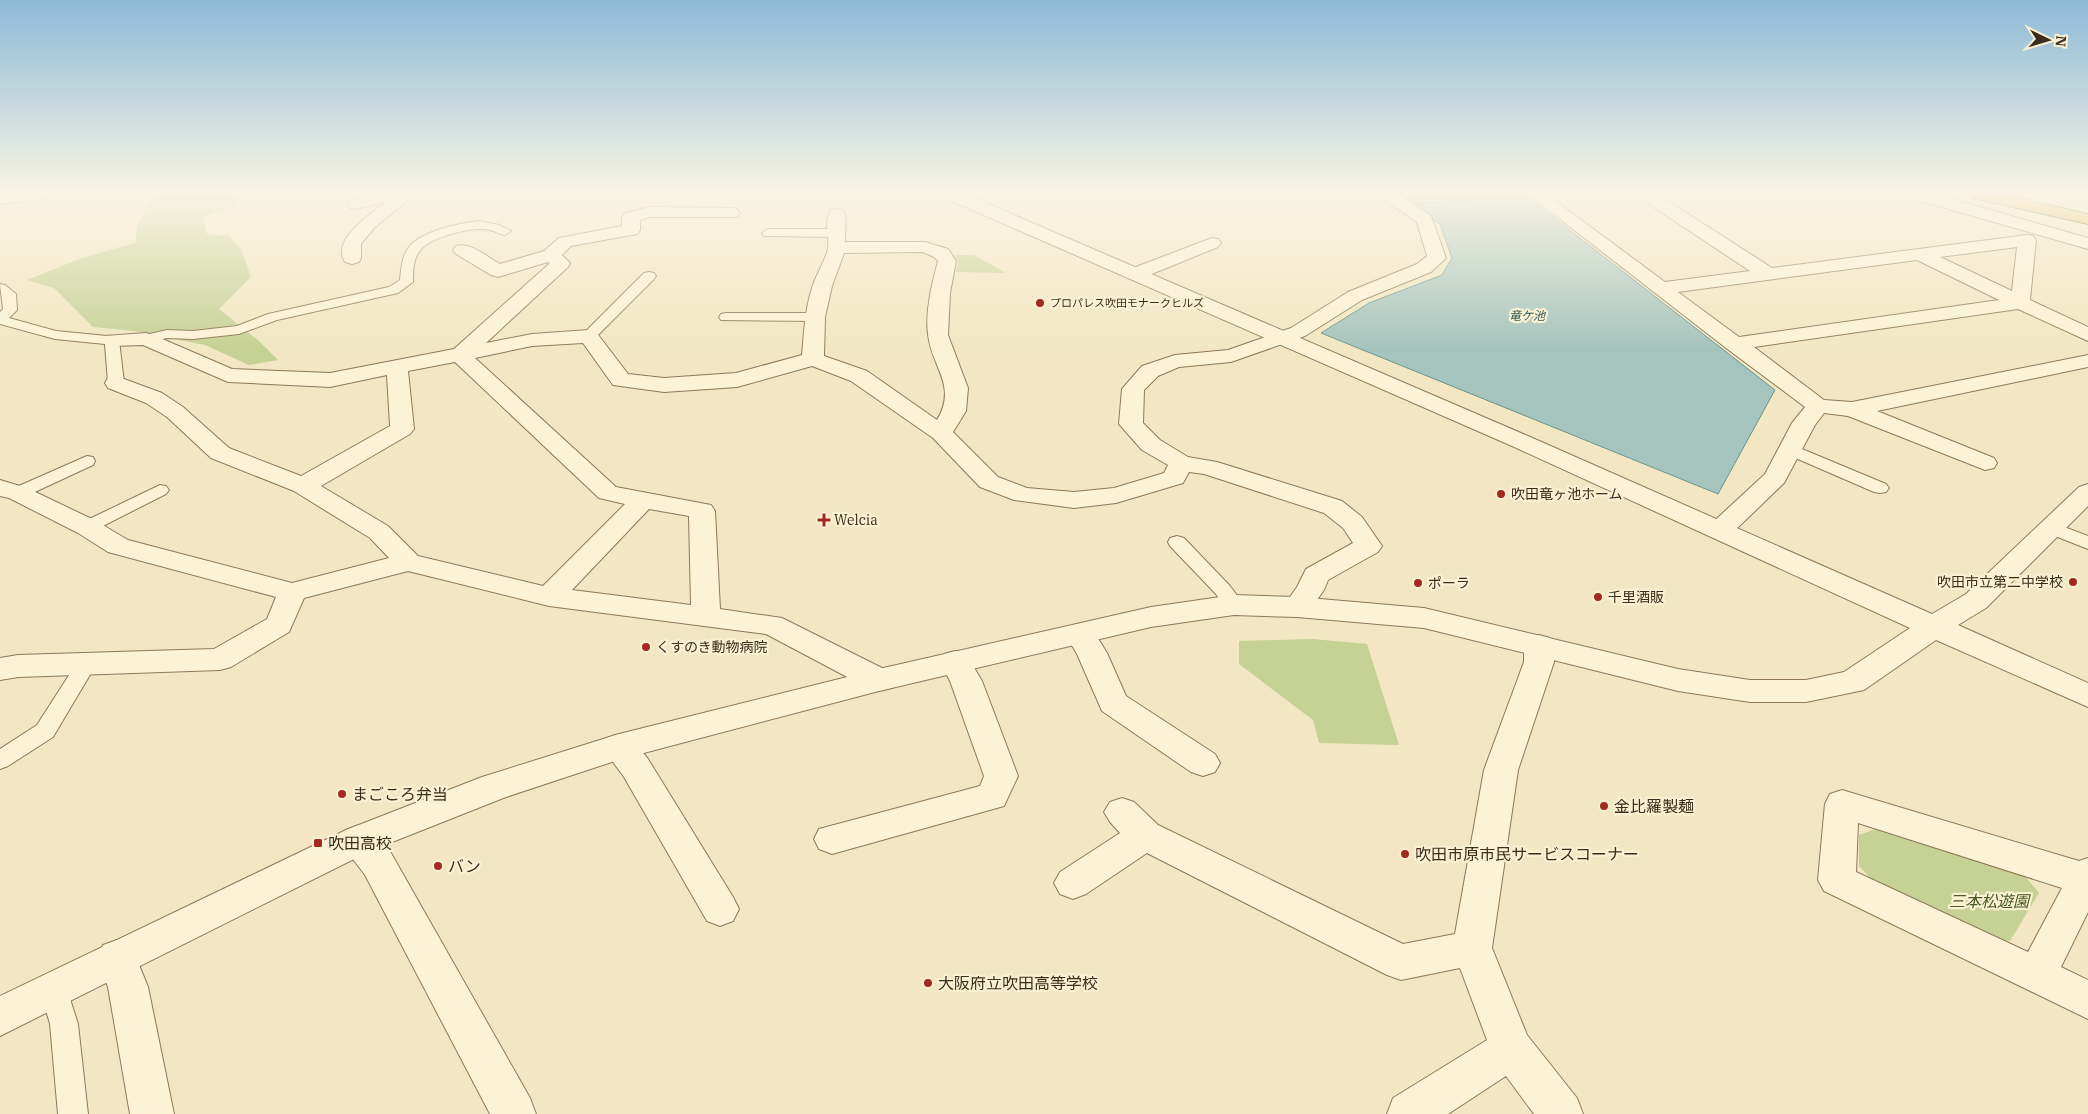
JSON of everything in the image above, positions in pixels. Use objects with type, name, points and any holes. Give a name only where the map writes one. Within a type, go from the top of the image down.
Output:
[{"type":"street","points":[[352,246],[352,258]]},
{"type":"street","points":[[462,250],[498,271],[551,255],[561,246]]},
{"type":"street","points":[[813,359],[815,317],[832,246]]},
{"type":"street","points":[[919,246],[941,253],[947,261],[940,293],[938,335],[957,388],[954,410],[940,433]]},
{"type":"street","points":[[1071,246],[1720,530],[2088,696]]},
{"type":"street","points":[[1135,274],[1205,246]]},
{"type":"street","points":[[1297,606],[1310,590],[1316,575],[1368,546],[1353,523],[1334,507],[1208,467],[1181,463],[1151,446],[1131,424],[1133,389],[1150,371],[1175,361],[1231,356],[1298,332],[1355,296],[1424,268],[1437,258],[1433,246]]},
{"type":"street","points":[[1605,246],[1733,344],[1818,406],[1852,409],[2088,361]]},
{"type":"street","points":[[1726,246],[1767,273]]},
{"type":"street","points":[[1661,288],[1985,246]]},
{"type":"street","points":[[2020,303],[2026,246]]},
{"type":"street","points":[[2050,246],[2088,256]]},
{"type":"street","points":[[460,355],[561,263],[551,255]]},
{"type":"street","points":[[1921,255],[2088,335]]},
{"type":"street","points":[[1733,344],[2020,303]]},
{"type":"street","points":[[112,340],[146,339],[228,375],[330,380],[532,340],[589,336],[621,380],[664,385],[737,380],[813,359],[859,376],[940,433],[989,482],[1023,495],[1074,500],[1116,495],[1174,478],[1181,463]]},
{"type":"street","points":[[460,355],[608,493],[702,510],[706,617]]},
{"type":"street","points":[[303,486],[402,429],[397,367]]},
{"type":"street","points":[[116,383],[154,398],[175,412],[220,453],[303,486],[378,532],[408,562]]},
{"type":"street","points":[[1720,530],[1775,478],[1804,423],[1818,406]]},
{"type":"street","points":[[1852,409],[1985,463]]},
{"type":"street","points":[[9,491],[88,526],[118,546],[292,592],[408,562],[549,597],[772,626],[879,680]]},
{"type":"street","points":[[0,1017],[359,840],[494,787],[618,747],[879,680],[1151,617],[1234,605],[1297,606],[1424,618],[1539,644],[1678,680],[1750,691],[1806,691],[1853,682],[1933,627],[1976,601],[2088,492]]},
{"type":"street","points":[[549,597],[643,500]]},
{"type":"street","points":[[0,669],[18,666],[220,659],[279,625],[292,592]]},
{"type":"street","points":[[1080,634],[1092,653],[1113,703],[1203,763]]},
{"type":"street","points":[[1539,644],[1540,662],[1501,770],[1472,948],[1511,1048],[1561,1114]]},
{"type":"street","points":[[832,840],[992,796],[1001,776],[966,681],[954,662]]},
{"type":"street","points":[[618,747],[636,768],[720,909]]},
{"type":"street","points":[[2037,974],[2086,877],[1842,804],[1837,880],[2088,1000]]},
{"type":"street","points":[[1073,883],[1134,824],[1401,962],[1472,948]]},
{"type":"street","points":[[359,840],[378,864],[514,1114]]},
{"type":"street","points":[[117,958],[128,986],[152,1114]]},
{"type":"street","points":[[1409,1114],[1511,1048]]},
{"type":"lane","points":[[146,339],[167,334],[193,335],[239,330],[273,317],[393,290],[406,282],[409,261],[418,246]]},
{"type":"lane","points":[[589,336],[649,276]]},
{"type":"lane","points":[[0,288],[9,294],[10,310],[0,319]]},
{"type":"lane","points":[[726,317],[815,317]]},
{"type":"lane","points":[[0,319],[55,335],[112,340],[116,383]]},
{"type":"lane","points":[[1790,449],[1880,488]]},
{"type":"lane","points":[[9,491],[87,462]]},
{"type":"lane","points":[[88,526],[160,490]]},
{"type":"lane","points":[[2051,528],[2088,543]]},
{"type":"lane","points":[[1177,542],[1223,590],[1234,605]]},
{"type":"lane","points":[[0,760],[45,731],[88,663]]},
{"type":"lane","points":[[54,989],[64,1024],[73,1114]]},
{"type":"green space","points":[[124,246],[238,246],[241,250],[251,277],[219,309],[258,340],[278,360],[249,365],[205,345],[134,331],[93,327],[54,288],[27,280],[82,258]]},
{"type":"green space","points":[[955,255],[974,255],[1006,273],[956,272],[958,262]]},
{"type":"green space","points":[[1313,639],[1367,644],[1399,745],[1319,743],[1313,720],[1239,664],[1239,641]]},
{"type":"green space","name":"三本松遊園","points":[[1878,828],[2024,875],[2039,893],[2010,941],[1984,937],[1877,885],[1859,866],[1859,835]]},
{"type":"water","name":"竜ケ池","points":[[1448,246],[1590,246],[1775,390],[1718,494],[1321,333],[1369,303],[1442,275],[1452,258]]},
{"type":"place","name":"プロパレス吹田モナークヒルズ","points":[[1040,303]]},
{"type":"place","name":"吹田竜ヶ池ホーム","points":[[1501,494]]},
{"type":"place","name":"Welcia","points":[[824,520]]},
{"type":"place","name":"吹田市立第二中学校","points":[[2073,582]]},
{"type":"place","name":"ポーラ","points":[[1418,583]]},
{"type":"place","name":"千里酒販","points":[[1598,597]]},
{"type":"place","name":"くすのき動物病院","points":[[646,647]]},
{"type":"place","name":"まごころ弁当","points":[[342,794]]},
{"type":"place","name":"金比羅製麺","points":[[1604,806]]},
{"type":"place","name":"吹田高校","points":[[318,843]]},
{"type":"place","name":"吹田市原市民サービスコーナー","points":[[1405,854]]},
{"type":"place","name":"バン","points":[[438,866]]},
{"type":"place","name":"大阪府立吹田高等学校","points":[[928,983]]}]
